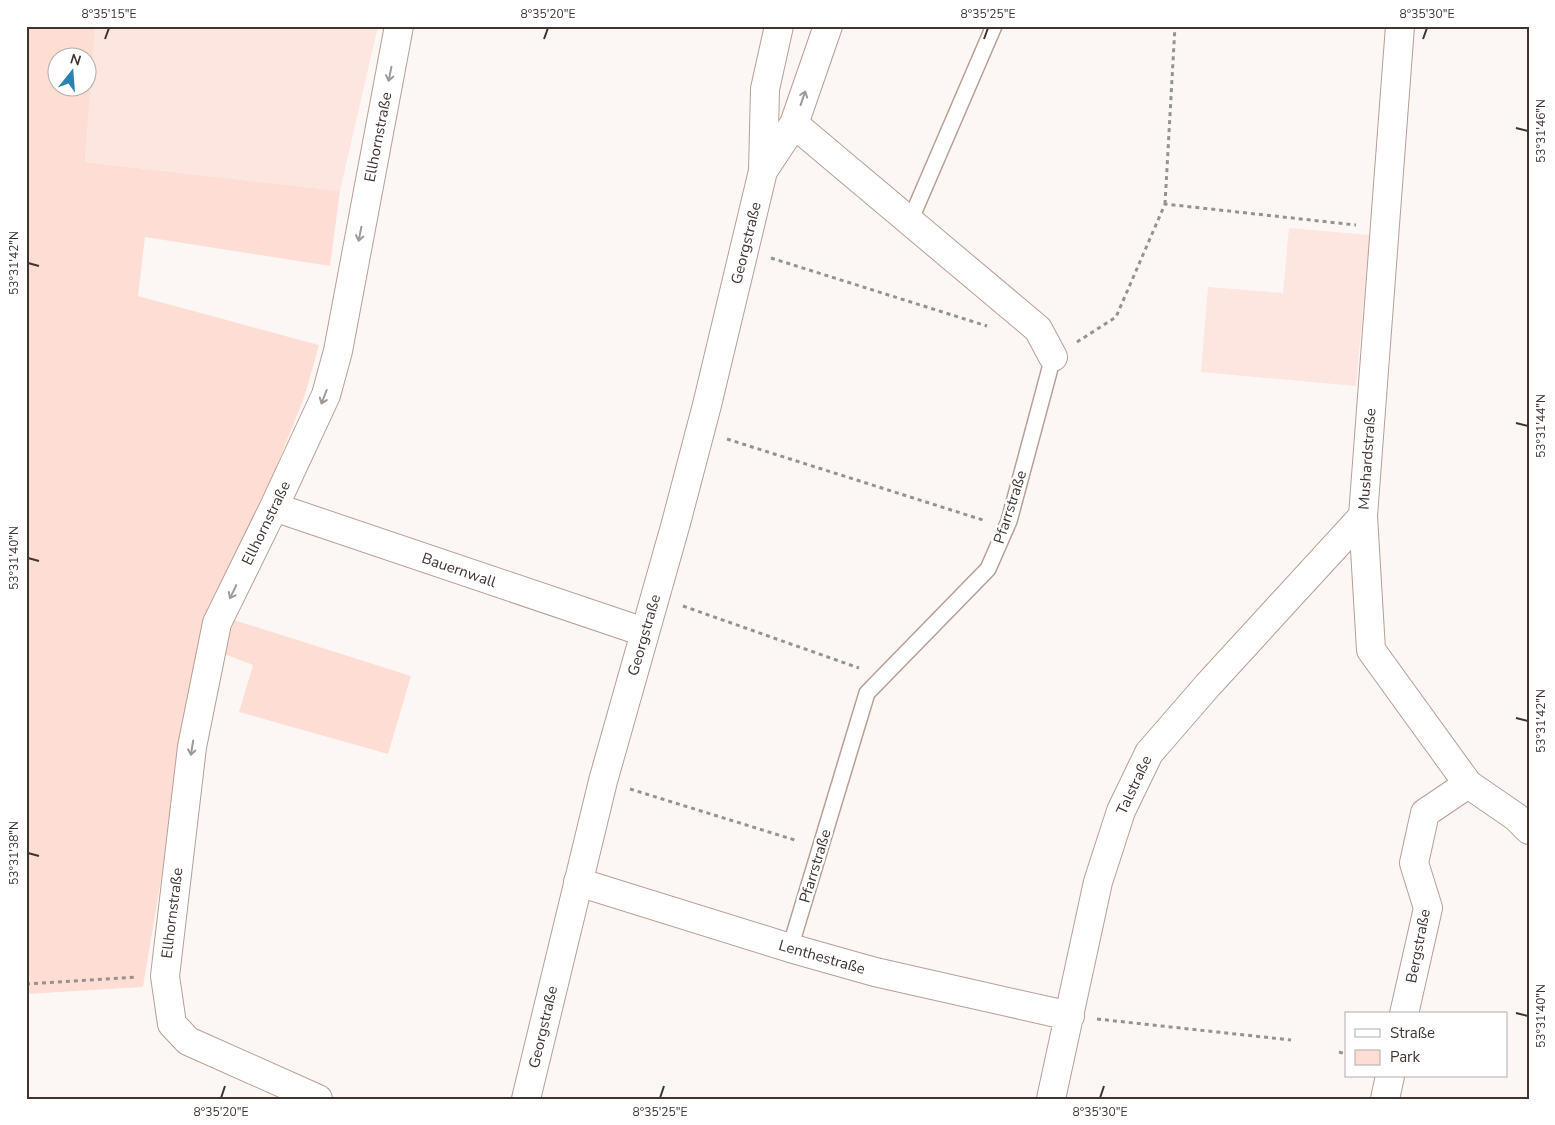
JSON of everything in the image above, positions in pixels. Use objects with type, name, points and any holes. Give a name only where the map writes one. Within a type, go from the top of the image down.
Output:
[{"type":"street","name":"Ellhornstraße","points":[[318,1099],[188,1041],[172,1024],[165,976],[192,746],[217,623],[326,396],[338,350],[399,26]]},
{"type":"street","name":"Georgstraße","points":[[526,1099],[603,781],[676,523],[763,171],[765,90],[779,26]]},
{"type":"street","name":"Georgstraße","points":[[763,171],[794,124],[828,26]]},
{"type":"street","name":"Mushardstraße","points":[[1400,26],[1363,516],[1370,650],[1468,784],[1516,817],[1529,830]]},
{"type":"street","points":[[794,124],[1038,329],[1053,357]]},
{"type":"street","name":"Bauernwall","points":[[274,507],[644,632]]},
{"type":"street","name":"Talstraße","points":[[1051,1099],[1098,882],[1121,811],[1149,753],[1208,685],[1363,516]]},
{"type":"street","name":"Bergstraße","points":[[1404,1012],[1428,908],[1414,863],[1425,813],[1468,784]]},
{"type":"street","name":"Lenthestraße","points":[[578,882],[790,948],[875,972],[1070,1016]]},
{"type":"street","points":[[1385,1099],[1390,1078]]},
{"type":"lane","points":[[910,221],[994,26]]},
{"type":"lane","name":"Pfarrstraße","points":[[790,948],[868,693],[988,570],[1006,528],[1053,357]]},
{"type":"path","points":[[1053,357],[1116,317],[1165,204],[1175,26]]},
{"type":"path","points":[[1165,204],[1385,229]]},
{"type":"path","points":[[744,250],[990,327]]},
{"type":"path","points":[[700,430],[1006,528]]},
{"type":"path","points":[[654,596],[883,677]]},
{"type":"path","points":[[603,781],[820,848]]},
{"type":"path","points":[[26,984],[165,976]]},
{"type":"path","points":[[1070,1016],[1291,1040]]},
{"type":"path","points":[[1340,1052],[1345,1054]]},
{"type":"shaded area","points":[[95,26],[378,26],[340,191],[85,162],[90,98],[98,98],[98,48],[93,48]]},
{"type":"shaded area","points":[[1289,228],[1370,235],[1356,386],[1201,372],[1208,287],[1283,293]]},
{"type":"green space","points":[[26,26],[95,26],[93,48],[48,48],[48,98],[90,98],[85,162],[340,191],[330,266],[145,237],[138,296],[319,345],[305,395],[262,503],[184,742],[143,987],[26,994]]},
{"type":"green space","points":[[234,620],[411,676],[388,754],[239,712],[253,665],[224,654]]}]
